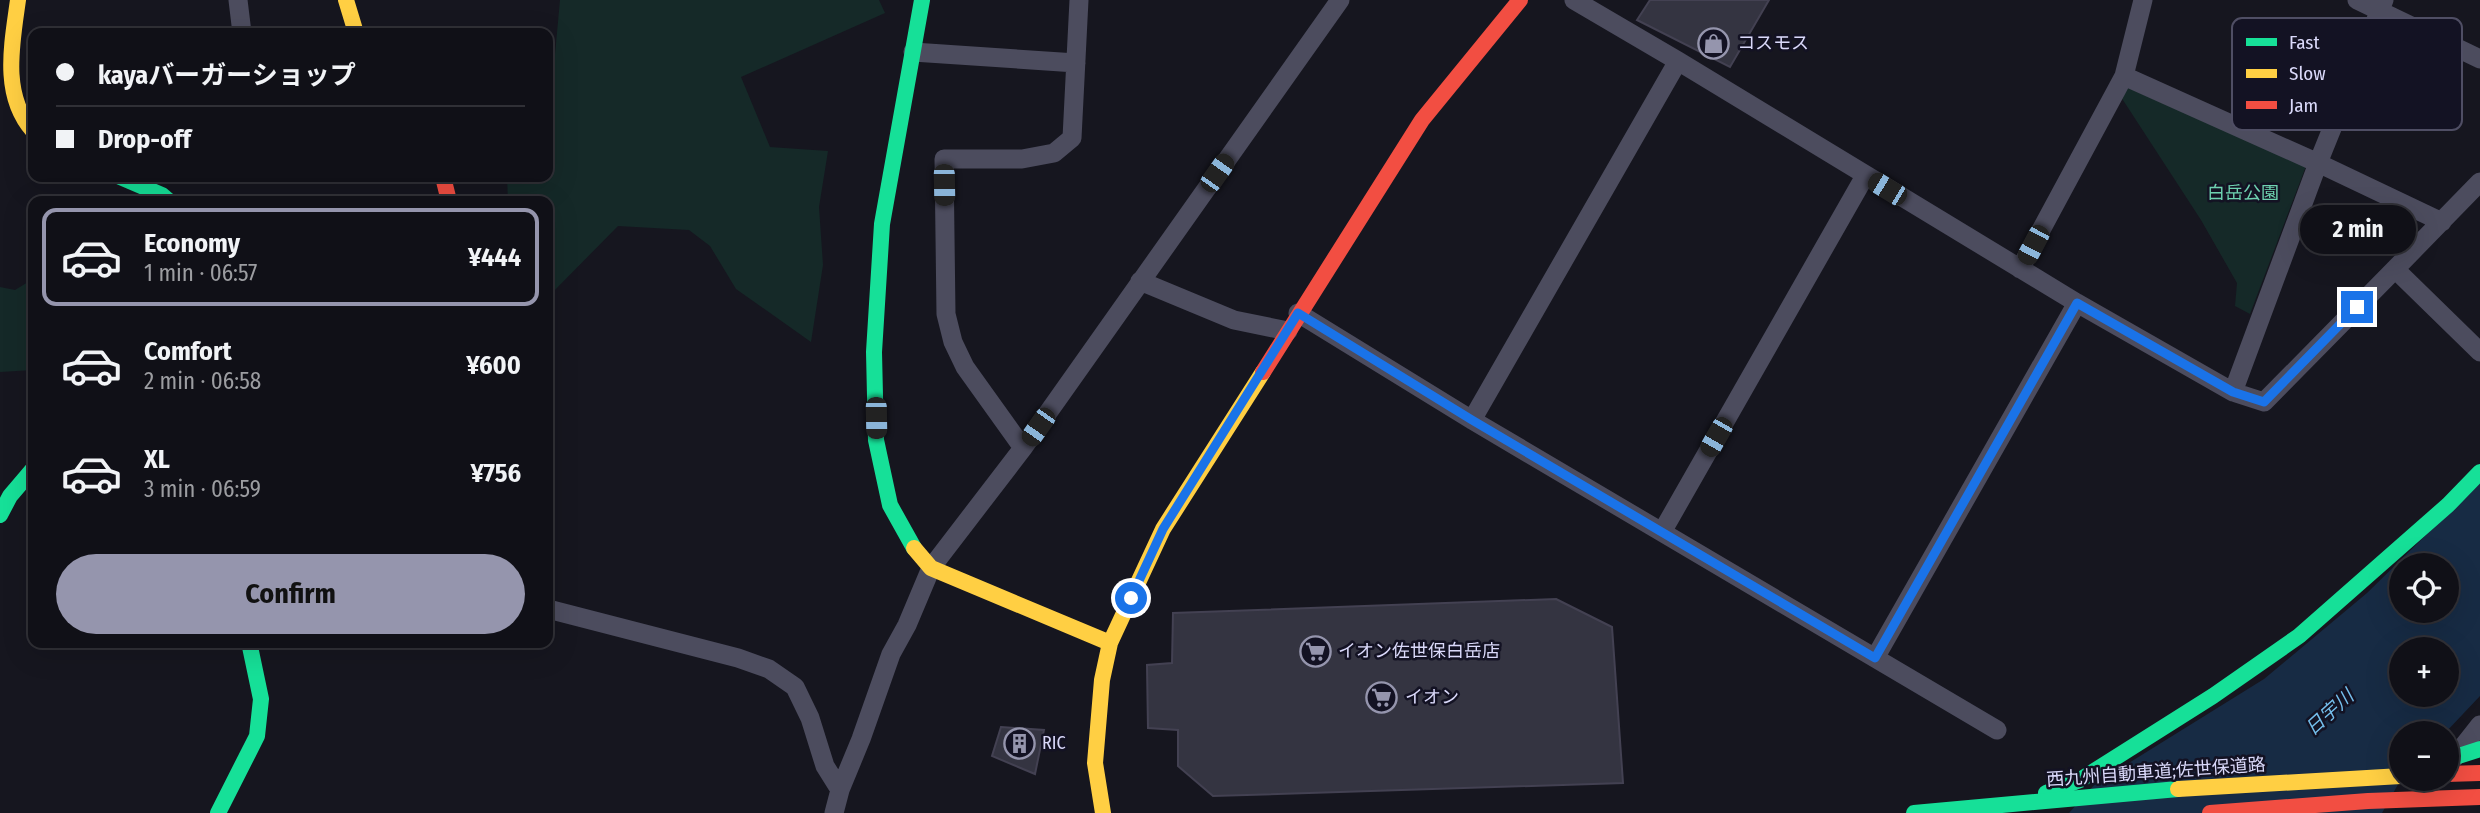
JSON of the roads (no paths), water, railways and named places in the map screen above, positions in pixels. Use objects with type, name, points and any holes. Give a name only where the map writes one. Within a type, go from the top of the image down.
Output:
[{"type":"main road","points":[[18,0],[11,45],[10,87],[17,114],[28,126]]},
{"type":"main road","points":[[346,0],[354,28]]},
{"type":"main road","points":[[922,0],[882,224],[874,352],[876,440],[890,505],[909,543],[931,568],[1110,643]]},
{"type":"main road","points":[[1102,813],[1096,764],[1101,680],[1110,643],[1163,529],[1422,120],[1520,0]]},
{"type":"main road","points":[[132,182],[163,196]]},
{"type":"main road","points":[[1994,813],[2080,780],[2213,696],[2299,636],[2448,505],[2480,472]]},
{"type":"main road","points":[[0,515],[10,496],[28,475]]},
{"type":"main road","points":[[218,813],[257,736],[261,698],[251,648]]},
{"type":"main road","points":[[2459,759],[2480,749]]},
{"type":"main road","points":[[2459,767],[2480,773]]},
{"type":"main road","points":[[2066,813],[2318,788],[2389,772]]},
{"type":"main road","name":"西九州自動車道;佐世保道路","points":[[1914,813],[2046,800],[2389,777]]},
{"type":"main road","points":[[2400,813],[2421,791]]},
{"type":"main road","points":[[2210,813],[2368,801],[2480,797]]},
{"type":"street","points":[[238,0],[241,28]]},
{"type":"street","points":[[1023,448],[965,367],[953,342],[946,314],[944,159],[1022,159],[1054,153],[1072,138],[1079,0]]},
{"type":"street","points":[[834,813],[840,790],[891,654],[907,625],[931,568],[1023,448],[1340,0]]},
{"type":"street","points":[[1574,0],[2077,303],[2233,392],[2264,402],[2480,182]]},
{"type":"street","points":[[2020,269],[2124,76],[2143,0]]},
{"type":"street","points":[[2357,0],[2382,6],[2404,18]]},
{"type":"street","points":[[2462,49],[2480,59]]},
{"type":"street","points":[[913,52],[1076,63]]},
{"type":"street","points":[[1472,420],[1678,61]]},
{"type":"street","points":[[2124,76],[2232,124]]},
{"type":"street","points":[[2244,130],[2442,222]]},
{"type":"street","points":[[2233,392],[2331,130]]},
{"type":"street","points":[[1662,532],[1865,176]]},
{"type":"street","points":[[2395,269],[2480,352]]},
{"type":"street","points":[[1140,281],[1234,320],[1287,331]]},
{"type":"street","points":[[1875,658],[2077,303]]},
{"type":"street","points":[[1298,313],[1472,420],[1997,730]]},
{"type":"street","points":[[553,610],[738,658],[769,670],[795,687],[810,718],[825,766],[840,790]]},
{"type":"street","points":[[2459,751],[2480,725]]},
{"type":"water","name":"日宇川","points":[[2480,482],[2480,696],[2456,721],[2389,721],[2389,791],[2394,791],[2382,813],[2069,813],[2095,784],[2264,679],[2389,571],[2389,623],[2459,623],[2459,553],[2408,553]]},
{"type":"place","name":"コスモス","points":[[1714,43]]},
{"type":"place","name":"イオン佐世保白岳店","points":[[1315,651]]},
{"type":"place","name":"イオン","points":[[1382,697]]},
{"type":"place","name":"RIC","points":[[1019,743]]},
{"type":"park label","name":"白岳公園","points":[[2243,193]]}]
